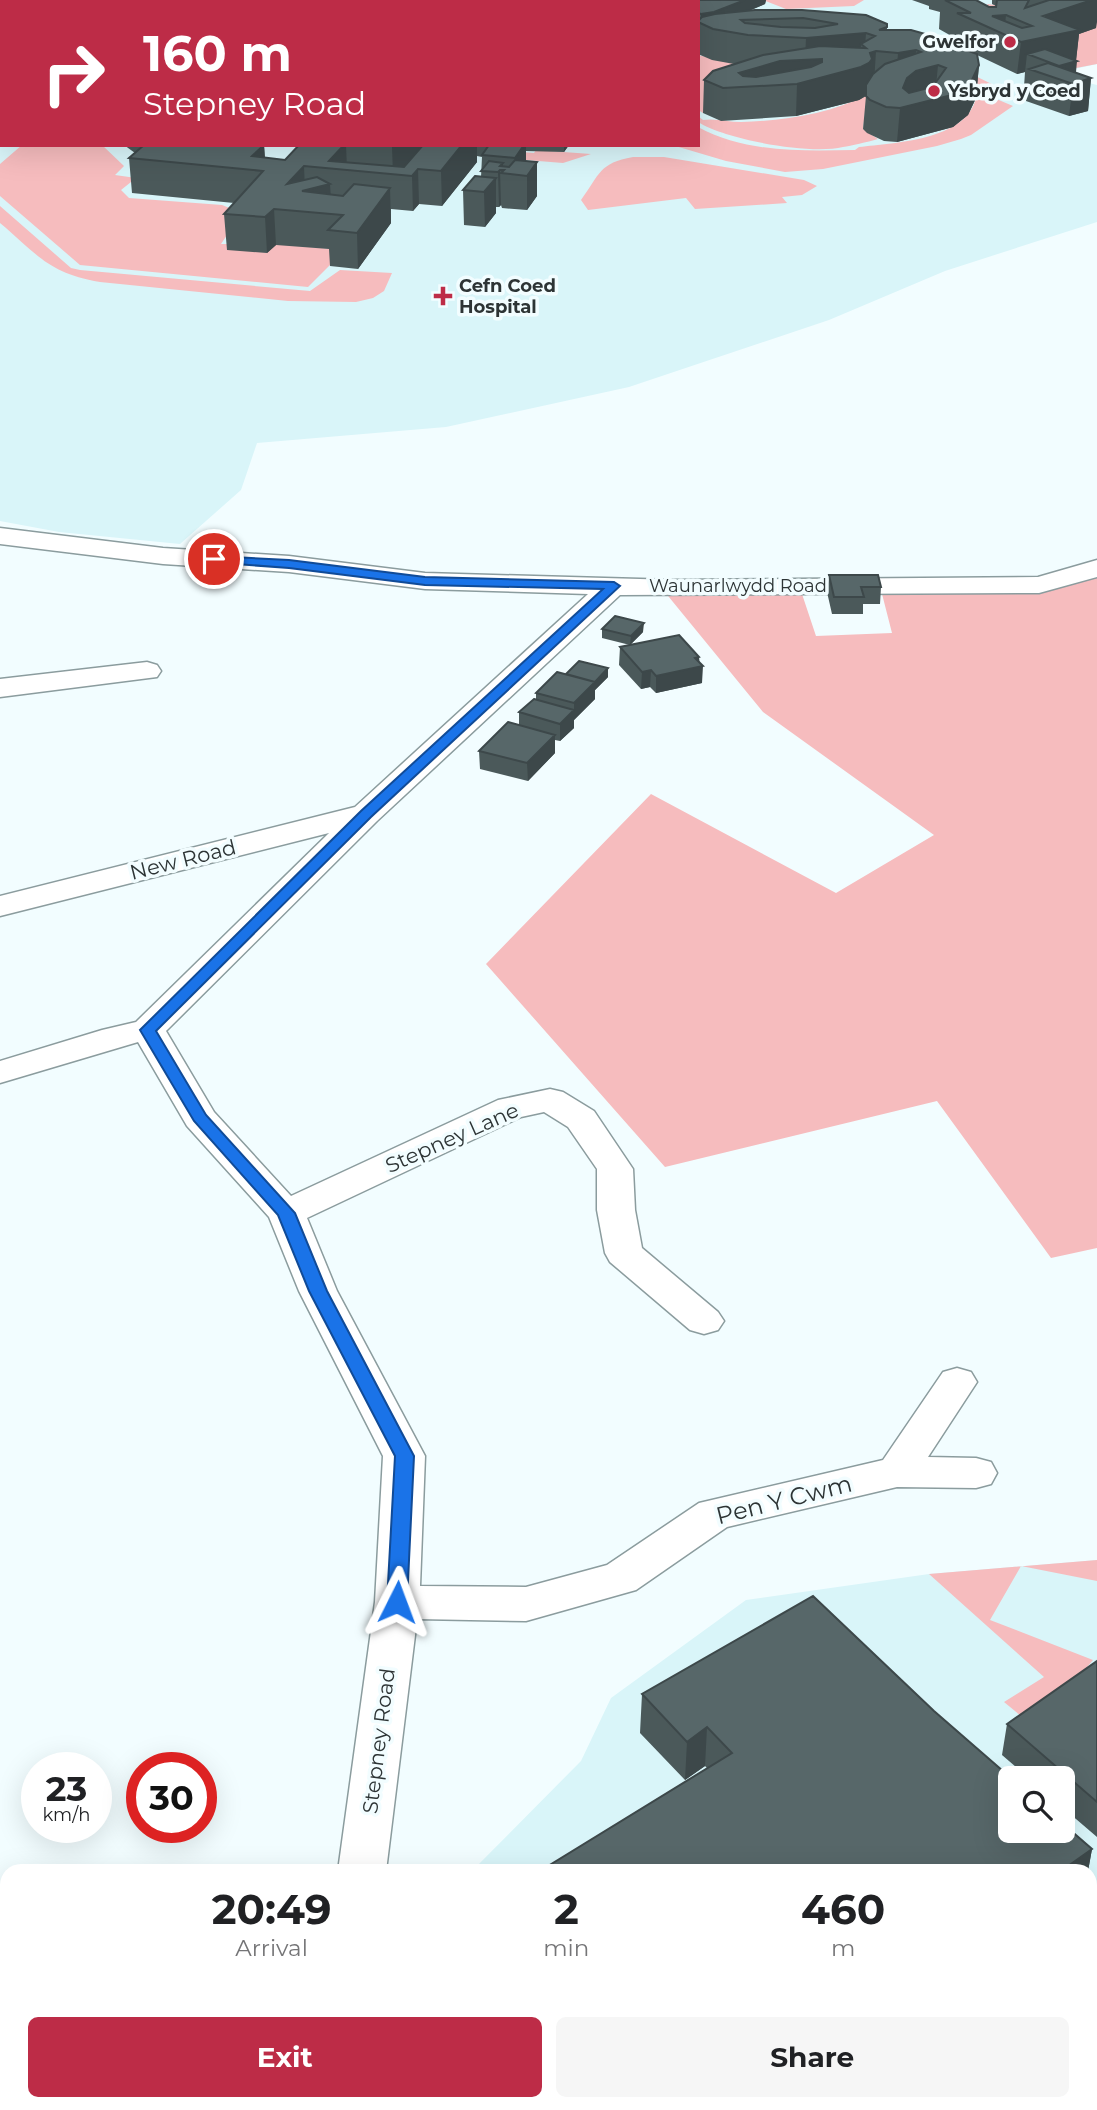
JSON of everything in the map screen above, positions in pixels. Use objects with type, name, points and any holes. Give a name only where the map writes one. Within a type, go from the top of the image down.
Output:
[{"type":"street","name":"Waunarlwydd Road","points":[[0,536],[163,556],[289,564],[425,581],[614,586],[1039,586],[1097,568]]},
{"type":"street","points":[[0,1072],[114,1037],[148,1030],[366,814],[614,586]]},
{"type":"street","points":[[0,688],[147,671]]},
{"type":"street","name":"New Road","points":[[0,906],[366,814]]},
{"type":"street","name":"Stepney Road","points":[[148,1030],[200,1118],[286,1213],[318,1291],[404,1456],[397,1602],[363,1864]]},
{"type":"street","name":"Stepney Lane","points":[[286,1213],[511,1108],[550,1100],[581,1119],[615,1169],[616,1210],[624,1253],[704,1321]]},
{"type":"street","points":[[897,1472],[957,1382]]},
{"type":"street","name":"Pen Y Cwm","points":[[397,1602],[526,1604],[621,1578],[714,1514],[897,1472],[976,1473]]},
{"type":"shaded area","name":"Cefn Coed Hospital","points":[[700,0],[1047,0],[1097,64],[1052,74],[1097,85],[1097,222],[945,271],[829,320],[629,387],[446,427],[257,443],[241,490],[180,544],[59,532],[0,521],[0,147],[700,147]]},
{"type":"shaded area","points":[[763,0],[864,0],[854,6],[786,9]]},
{"type":"shaded area","points":[[988,4],[1097,22],[1097,64],[1050,73],[983,8]]},
{"type":"shaded area","points":[[700,55],[746,66],[703,113],[700,111]]},
{"type":"shaded area","points":[[963,70],[1002,89],[992,94],[994,98],[1013,106],[961,139],[823,169],[785,172],[726,161],[679,147],[700,147],[700,128],[735,142],[775,149],[855,150],[859,147],[909,141],[944,131],[959,123],[970,112],[976,98]]},
{"type":"shaded area","points":[[867,95],[863,129],[878,139],[828,149],[810,149],[748,140],[700,123],[700,118],[741,122],[789,118],[822,112]]},
{"type":"shaded area","points":[[20,147],[104,147],[124,166],[115,175],[136,178],[121,190],[129,198],[222,205],[242,213],[221,244],[276,244],[345,250],[308,287],[80,265],[0,196],[0,164]]},
{"type":"shaded area","points":[[499,147],[508,151],[534,153],[536,150],[591,154],[563,163],[514,159]]},
{"type":"shaded area","points":[[633,157],[664,157],[804,180],[817,186],[802,195],[782,197],[787,203],[695,209],[686,198],[588,210],[581,200],[601,171],[613,163]]},
{"type":"shaded area","points":[[0,206],[71,268],[80,270],[310,291],[340,270],[392,273],[384,291],[373,298],[356,302],[288,301],[100,282],[68,273],[45,261],[0,223]]},
{"type":"shaded area","points":[[1097,576],[1097,1248],[1051,1258],[937,1101],[665,1167],[486,964],[651,794],[836,893],[934,835],[763,712],[664,591],[800,588],[816,636],[892,633],[881,590]]},
{"type":"shaded area","points":[[1097,1560],[1097,1864],[479,1864],[581,1761],[611,1698],[746,1600],[929,1574]]},
{"type":"shaded area","points":[[1097,1560],[1097,1581],[1022,1566]]},
{"type":"shaded area","points":[[1021,1566],[990,1620],[1093,1660],[1073,1684],[1021,1716],[1004,1702],[1044,1677],[929,1574]]},
{"type":"building","points":[[700,0],[745,0],[714,12],[701,14]]},
{"type":"building","points":[[945,0],[976,0],[989,7],[996,7],[997,0],[1029,0],[1025,8],[1049,0],[1092,0],[1043,16],[1080,30],[1021,42],[957,13],[971,13]],"holes":[[[1006,15],[1032,26],[1022,28],[992,16]]]},
{"type":"building","points":[[755,10],[802,10],[866,15],[887,24],[887,27],[879,30],[911,30],[936,37],[936,43],[929,47],[933,49],[949,47],[977,54],[979,65],[971,82],[956,94],[900,108],[886,107],[870,100],[866,96],[866,85],[873,74],[885,64],[921,52],[916,50],[898,53],[876,51],[870,53],[872,59],[869,63],[861,67],[797,84],[723,88],[704,80],[713,71],[763,55],[820,46],[866,48],[861,44],[875,36],[866,33],[806,38],[748,35],[713,29],[700,23],[702,17]],"holes":[[[803,18],[838,24],[815,28],[781,27],[745,23],[741,20]],[[822,59],[822,62],[811,67],[756,77],[739,73],[780,61]],[[938,65],[946,68],[936,82],[909,93],[903,88],[907,78],[916,71]]]},
{"type":"building","points":[[1045,49],[1077,61],[1059,66],[1027,54]]},
{"type":"building","points":[[1048,63],[1091,78],[1073,84],[1029,69]]},
{"type":"building","points":[[142,147],[262,147],[252,156],[285,160],[297,147],[342,147],[329,161],[404,167],[421,147],[460,147],[441,171],[418,169],[412,176],[304,166],[287,184],[317,177],[330,184],[302,191],[343,196],[354,184],[390,188],[357,233],[328,230],[343,215],[274,209],[265,217],[224,214],[263,171],[129,158]]},
{"type":"building","points":[[488,147],[523,147],[515,158],[482,155]]},
{"type":"building","points":[[515,160],[537,162],[527,176],[501,173],[504,170],[481,171],[489,161],[503,163],[500,166],[509,167]]},
{"type":"building","points":[[475,176],[496,178],[484,192],[463,190]]},
{"type":"building","points":[[829,575],[878,575],[881,587],[861,587],[864,597],[834,597]]},
{"type":"building","points":[[615,616],[644,623],[631,636],[602,629]]},
{"type":"building","points":[[679,635],[699,657],[695,658],[703,666],[656,676],[651,670],[642,672],[620,647]]},
{"type":"building","points":[[579,661],[608,668],[595,682],[566,674]]},
{"type":"building","points":[[557,672],[595,682],[574,703],[536,693]]},
{"type":"building","points":[[534,699],[574,710],[560,724],[519,712]]},
{"type":"building","points":[[508,722],[555,735],[527,763],[479,751]]},
{"type":"building","points":[[813,1596],[934,1711],[998,1767],[998,1843],[1075,1843],[1075,1834],[1092,1849],[1071,1864],[551,1864],[732,1753],[707,1727],[687,1742],[642,1694]]},
{"type":"building","points":[[1097,1661],[1097,1802],[1075,1783],[1075,1766],[1055,1766],[1007,1724]]},
{"type":"place","name":"Gwelfor","points":[[1010,42]]},
{"type":"place","name":"Ysbryd y Coed","points":[[934,91]]},
{"type":"place","name":"Cefn Coed Hospital","points":[[443,296]]},
{"type":"route","points":[[214,559],[289,564],[425,581],[614,586],[366,814],[148,1030],[200,1118],[286,1213],[318,1291],[404,1456],[397,1602]]}]
